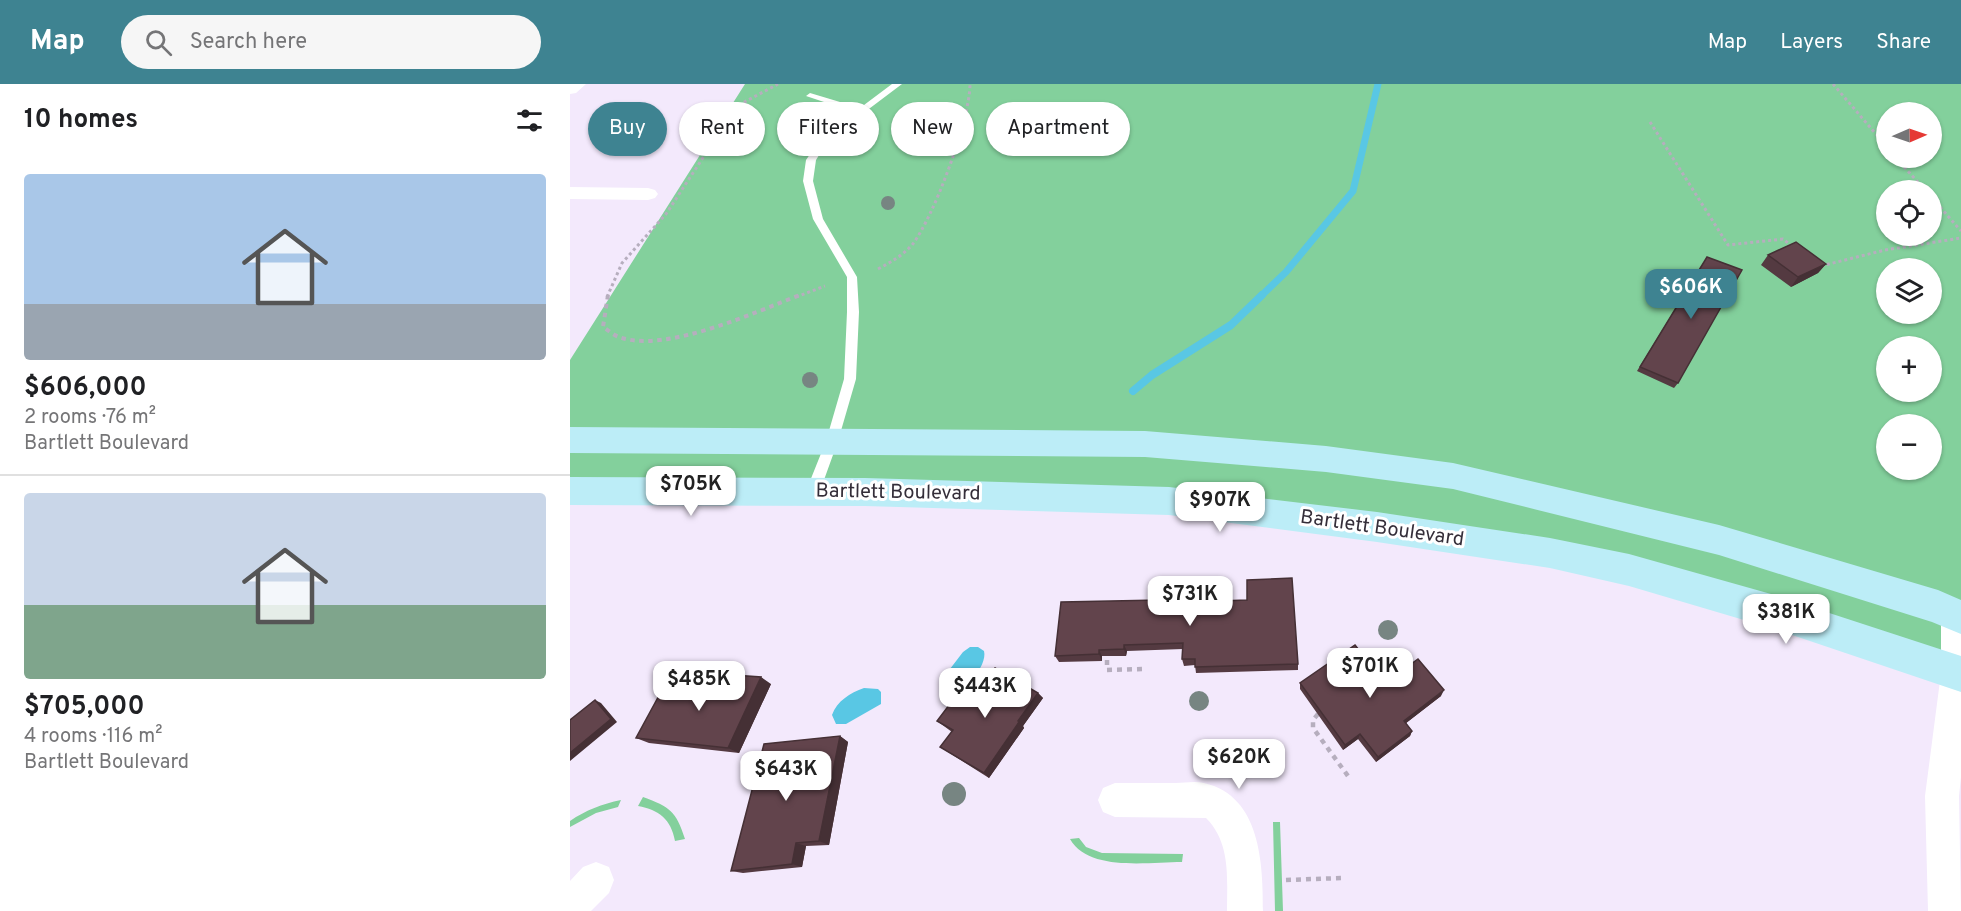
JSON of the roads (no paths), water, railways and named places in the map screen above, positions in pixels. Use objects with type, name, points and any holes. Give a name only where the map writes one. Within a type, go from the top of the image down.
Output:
[{"type":"main road","points":[[570,440],[1156,444],[1326,459],[1453,476],[1719,540],[1938,607],[1958,616]]},
{"type":"main road","name":"Bartlett Boulevard","points":[[570,491],[813,491],[1169,501],[1377,527],[1551,553],[1629,570],[1771,611],[1959,674]]},
{"type":"street","points":[[570,89],[577,84]]},
{"type":"street","points":[[570,193],[648,194]]},
{"type":"street","points":[[1946,911],[1942,796],[1959,674],[1958,616]]},
{"type":"street","points":[[1115,800],[1203,800],[1213,802],[1221,808],[1233,826],[1242,849],[1245,867],[1245,911]]},
{"type":"street","points":[[570,907],[596,880]]},
{"type":"lane","points":[[873,102],[898,84]]},
{"type":"lane","points":[[810,96],[830,102]]},
{"type":"lane","points":[[813,491],[832,441],[850,379],[853,312],[852,277],[818,219],[808,181],[808,170],[814,156]]},
{"type":"water","points":[[970,647],[978,647],[984,651],[982,664],[973,679],[960,692],[947,697],[941,693],[940,682],[963,652]]},
{"type":"water","points":[[864,688],[878,689],[881,692],[881,704],[846,724],[836,724],[832,715],[837,706],[849,695]]},
{"type":"waterway","points":[[1260,297],[1286,272],[1353,191],[1378,84]]},
{"type":"waterway","points":[[1133,391],[1152,375],[1231,325],[1262,295]]}]
